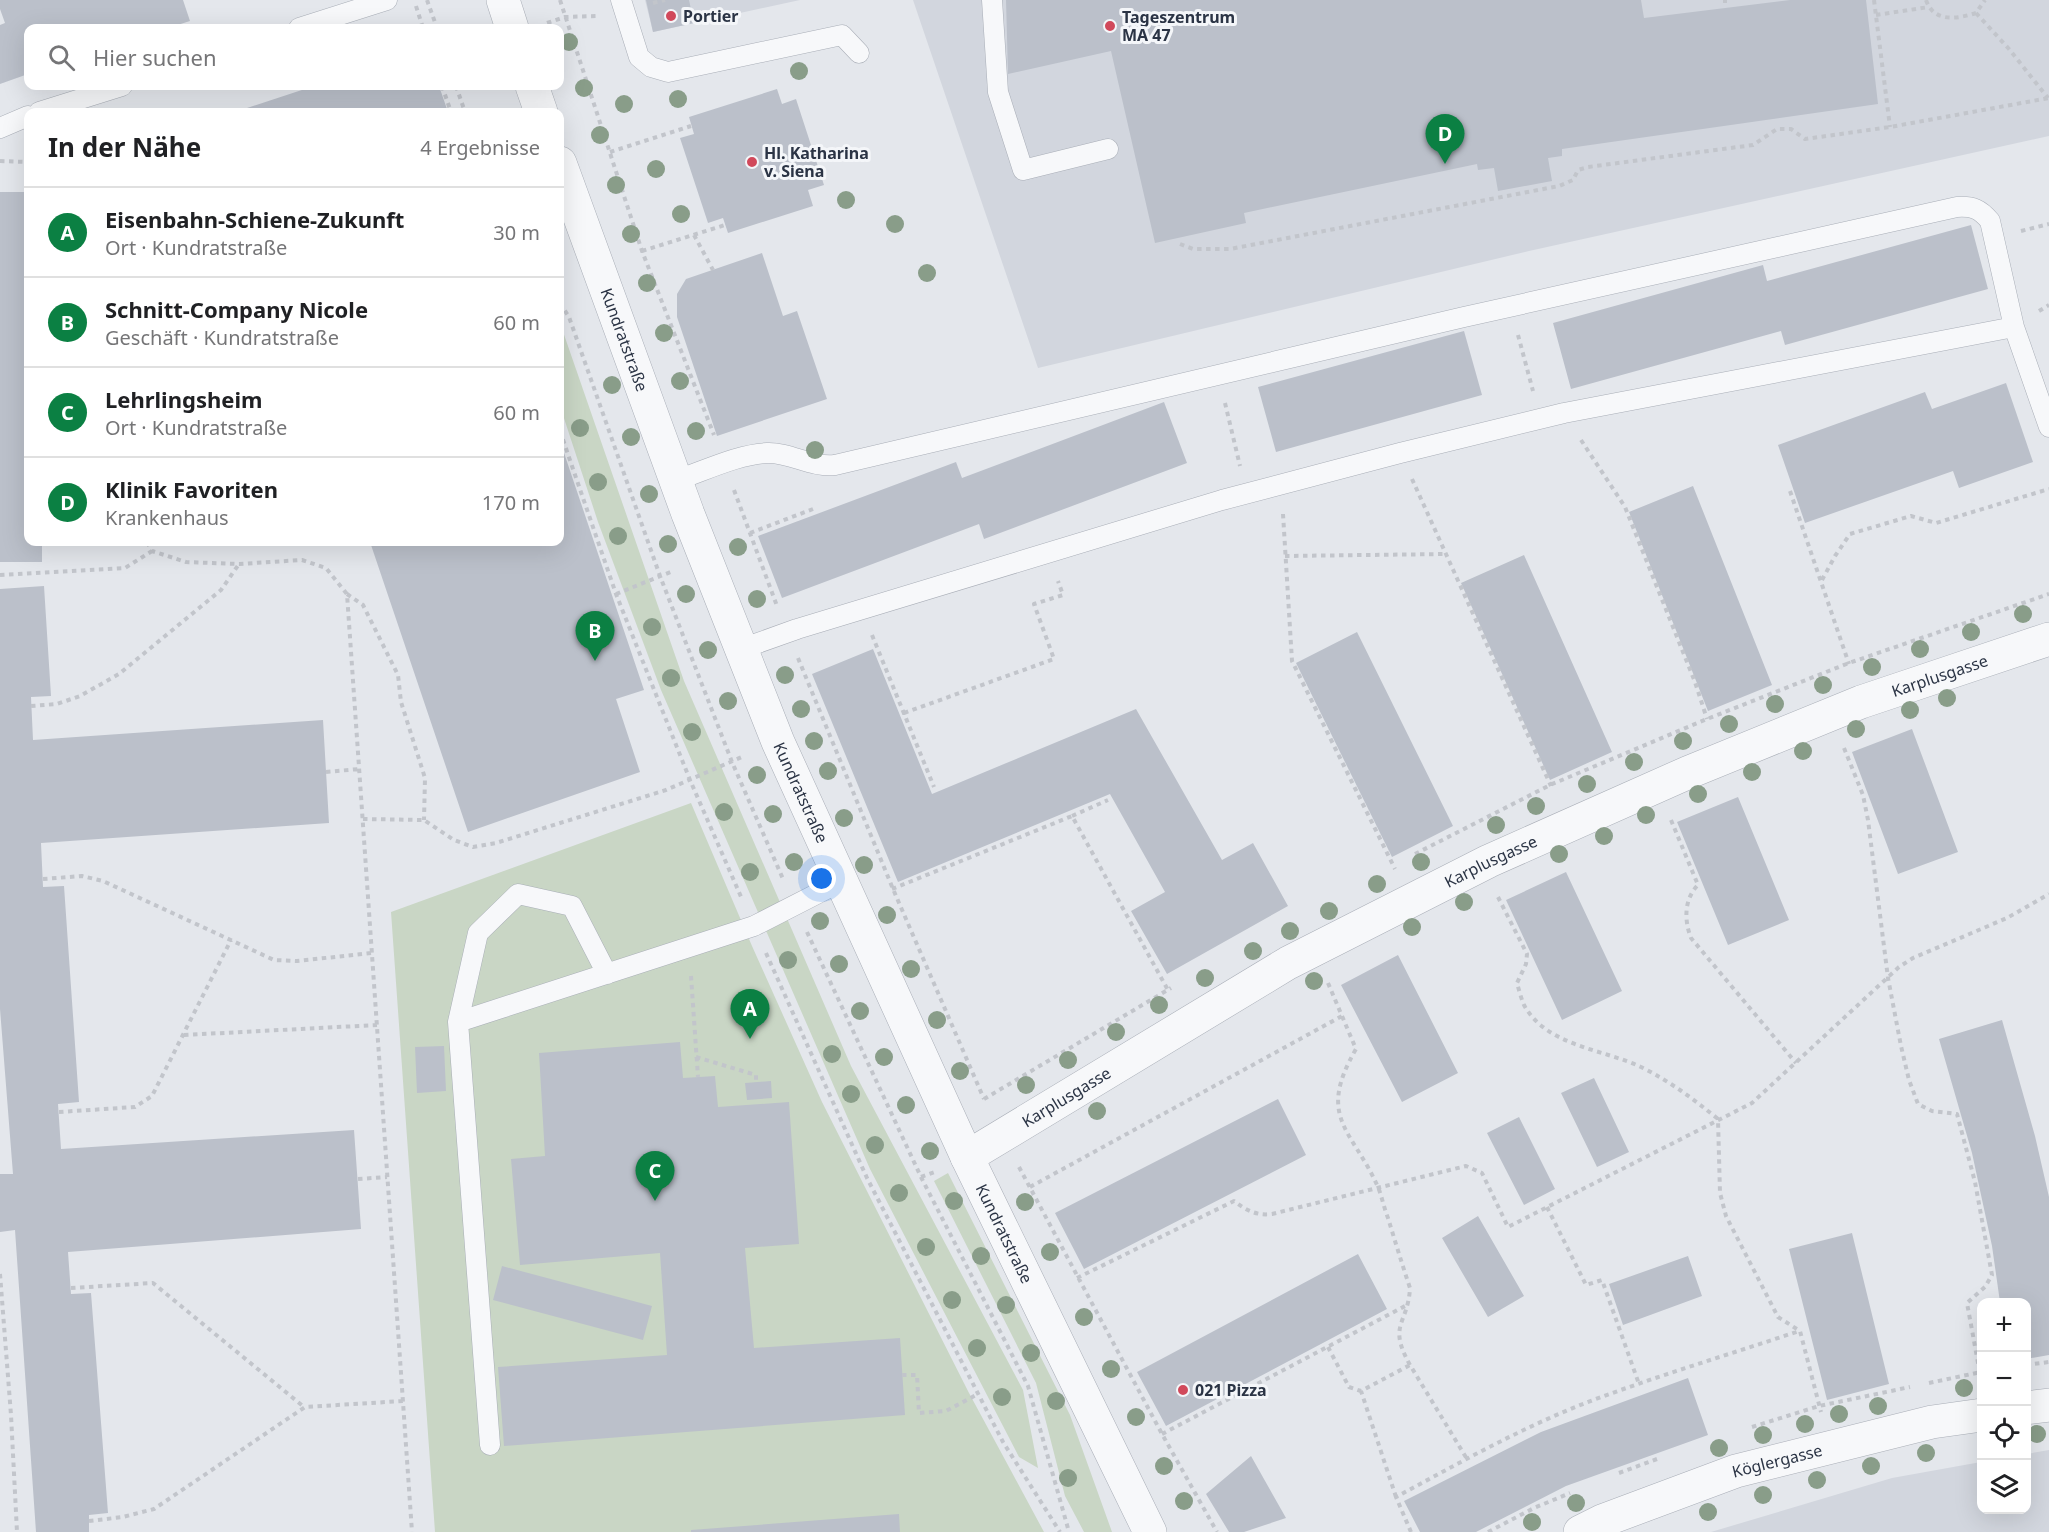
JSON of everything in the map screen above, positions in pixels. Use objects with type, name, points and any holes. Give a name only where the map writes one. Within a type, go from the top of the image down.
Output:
[{"type":"street","points":[[503,0],[511,24]]},
{"type":"street","points":[[533,90],[540,108]]},
{"type":"street","name":"Kundratstraße","points":[[564,174],[705,559],[778,742],[967,1157],[1150,1532]]},
{"type":"street","name":"Karplusgasse","points":[[967,1157],[1316,949],[1489,861],[1721,759],[1861,702],[2049,639]]},
{"type":"street","points":[[2031,1407],[2049,1405]]},
{"type":"street","name":"Köglergasse","points":[[1580,1532],[1602,1521],[1736,1471],[1932,1422],[1977,1416]]},
{"type":"lane","points":[[312,24],[387,0]]},
{"type":"lane","points":[[621,0],[639,57],[651,67],[668,72],[842,35],[859,53]]},
{"type":"lane","points":[[992,0],[998,92],[1023,170],[1108,149]]},
{"type":"lane","points":[[52,108],[109,90]]},
{"type":"lane","points":[[0,128],[24,118]]},
{"type":"lane","points":[[677,480],[725,463],[766,453],[797,457],[826,466],[835,465],[1511,307],[1969,206],[1981,210],[1990,221],[2014,327],[2049,427]]},
{"type":"lane","points":[[741,649],[1247,493],[1400,453],[1564,413],[2014,327]]},
{"type":"lane","points":[[458,1022],[754,926],[845,893]]},
{"type":"lane","points":[[490,1445],[458,1022],[478,933],[518,894],[572,906],[607,974]]},
{"type":"path","points":[[414,0],[422,24]]},
{"type":"path","points":[[427,0],[436,24]]},
{"type":"path","points":[[560,0],[642,251],[725,463],[787,633],[979,1089],[1077,1278],[1217,1532]]},
{"type":"path","points":[[1874,0],[1890,127]]},
{"type":"path","points":[[1926,0],[1929,7],[1941,17],[1951,18],[1976,13],[1985,0]]},
{"type":"path","points":[[1876,15],[1929,7]]},
{"type":"path","points":[[1180,244],[1193,249],[1230,249],[1558,186],[1573,180],[1578,170],[1588,167],[1753,145],[1777,129],[1791,129],[1805,139],[1890,127],[2048,98],[2009,49],[1976,13]]},
{"type":"path","points":[[443,90],[450,108]]},
{"type":"path","points":[[457,90],[464,108]]},
{"type":"path","points":[[610,152],[691,126]]},
{"type":"path","points":[[0,161],[24,162]]},
{"type":"path","points":[[642,251],[725,225]]},
{"type":"path","points":[[694,235],[713,270]]},
{"type":"path","points":[[1511,307],[1540,418]]},
{"type":"path","points":[[1218,374],[1247,493]]},
{"type":"path","points":[[1564,413],[1625,507],[1695,682],[1721,759]]},
{"type":"path","points":[[564,443],[616,594],[690,780],[867,1178],[1003,1442],[1060,1532]]},
{"type":"path","points":[[1400,453],[1568,826]]},
{"type":"path","points":[[1281,484],[1292,661],[1411,901]]},
{"type":"path","points":[[1822,580],[1835,555],[1850,534],[1911,516],[1936,523],[2049,489]]},
{"type":"path","points":[[1790,491],[1822,580],[1861,702]]},
{"type":"path","points":[[750,532],[813,509]]},
{"type":"path","points":[[149,546],[152,551],[186,562],[239,564],[302,560],[326,568],[347,594],[363,605],[398,675],[401,702],[425,778],[424,820]]},
{"type":"path","points":[[0,575],[125,568],[152,551]]},
{"type":"path","points":[[904,713],[1054,659],[1034,604],[1063,595],[1048,553]]},
{"type":"path","points":[[1285,555],[1446,554]]},
{"type":"path","points":[[616,594],[705,559]]},
{"type":"path","points":[[31,706],[57,704],[80,696],[119,674],[221,590],[239,564]]},
{"type":"path","points":[[347,594],[412,1532]]},
{"type":"path","points":[[862,611],[934,787]]},
{"type":"path","points":[[1831,714],[1863,795],[1888,978],[1909,1080],[1918,1104],[1932,1110],[1957,1114],[1975,1182],[1992,1275],[1985,1287],[1967,1303],[1977,1354]]},
{"type":"path","points":[[363,819],[424,820],[453,840],[473,847],[496,843],[666,790],[778,742]]},
{"type":"path","points":[[326,772],[359,770]]},
{"type":"path","points":[[1658,786],[1698,885],[1691,891],[1686,913],[1686,926],[1691,938],[1796,1063]]},
{"type":"path","points":[[845,893],[893,888],[1108,800]]},
{"type":"path","points":[[1072,816],[1187,1024]]},
{"type":"path","points":[[43,879],[82,876],[103,881],[274,960],[297,961],[372,953]]},
{"type":"path","points":[[1077,1278],[1234,1201],[1245,1210],[1262,1215],[1466,1166],[1482,1173],[1508,1227],[1752,1103],[1888,978],[1913,958],[2007,918],[2049,894]]},
{"type":"path","points":[[1498,896],[1527,954],[1526,964],[1517,983],[1525,1006],[1538,1022],[1559,1038],[1639,1067],[1686,1093],[1718,1119],[1720,1193],[1726,1216],[1778,1317],[1800,1331],[1829,1448]]},
{"type":"path","points":[[59,1112],[135,1107],[152,1096],[231,940]]},
{"type":"path","points":[[1316,949],[1356,1049],[1347,1064],[1341,1082],[1338,1100],[1339,1115],[1343,1128],[1378,1188],[1410,1288],[1398,1335],[1403,1353],[1467,1459]]},
{"type":"path","points":[[690,964],[698,1077]]},
{"type":"path","points":[[1030,1187],[1342,1016]]},
{"type":"path","points":[[183,1035],[377,1025]]},
{"type":"path","points":[[696,1057],[756,1075],[756,1082]]},
{"type":"path","points":[[357,1179],[387,1177]]},
{"type":"path","points":[[1547,1207],[1586,1285],[1602,1280],[1639,1384]]},
{"type":"path","points":[[0,1274],[17,1532]]},
{"type":"path","points":[[71,1288],[153,1283],[305,1407]]},
{"type":"path","points":[[1162,1434],[1407,1305]]},
{"type":"path","points":[[1396,1497],[1546,1420],[1595,1399],[1800,1331]]},
{"type":"path","points":[[1328,1347],[1349,1387],[1361,1391],[1410,1365]]},
{"type":"path","points":[[2031,1364],[2049,1362]]},
{"type":"path","points":[[902,1375],[917,1375],[919,1413],[946,1411],[978,1394]]},
{"type":"path","points":[[1361,1391],[1396,1497],[1411,1532]]},
{"type":"path","points":[[88,1521],[123,1517],[154,1509],[305,1407],[403,1401]]},
{"type":"shaded area","points":[[645,0],[800,0],[653,32]]},
{"type":"shaded area","points":[[913,0],[2049,0],[2049,136],[1529,251],[1038,368]]},
{"type":"shaded area","points":[[2049,1450],[2049,1532],[1711,1532],[1892,1478],[1977,1463],[1977,1514],[2031,1514],[2031,1453]]},
{"type":"green space","points":[[564,335],[684,681],[851,1066],[1023,1390],[1038,1468],[1019,1457],[870,1169],[661,690],[598,522],[564,418]]},
{"type":"green space","points":[[691,803],[822,1102],[969,1393],[1044,1532],[435,1532],[391,912]]},
{"type":"green space","points":[[948,1173],[1070,1415],[1112,1532],[1084,1532],[1065,1496],[1036,1383],[934,1181]]},
{"type":"building","points":[[0,0],[183,0],[190,21],[181,24],[24,24],[24,75],[0,84],[0,25],[5,23],[0,9]]},
{"type":"building","name":"Portier","points":[[646,0],[689,0],[694,23],[653,32]]},
{"type":"building","points":[[1006,0],[1641,0],[1644,18],[1790,0],[1866,0],[1878,104],[1562,149],[1562,156],[1548,158],[1552,181],[1498,191],[1494,168],[1478,170],[1477,164],[1244,213],[1246,223],[1155,243],[1111,51],[1008,74]]},
{"type":"building","name":"Hl. Katharina v. Siena","points":[[777,89],[782,104],[796,99],[824,185],[808,190],[813,206],[728,233],[723,218],[708,223],[680,138],[694,134],[689,117]]},
{"type":"building","points":[[302,90],[440,90],[447,108],[247,108]]},
{"type":"building","points":[[0,192],[24,192],[24,546],[42,546],[42,562],[0,562]]},
{"type":"building","points":[[1971,225],[1988,289],[1785,345],[1781,331],[1571,389],[1553,323],[1763,265],[1767,281]]},
{"type":"building","points":[[762,253],[783,316],[797,311],[827,399],[717,436],[677,317],[677,294],[686,279]]},
{"type":"building","points":[[1464,331],[1482,395],[1276,452],[1258,387]]},
{"type":"building","points":[[2006,383],[2033,462],[1959,488],[1953,471],[1805,523],[1778,445],[1925,392],[1932,409]]},
{"type":"building","points":[[1164,402],[1187,463],[984,539],[979,524],[782,598],[758,536],[956,462],[962,478]]},
{"type":"building","points":[[564,453],[644,690],[616,699],[640,772],[468,832],[371,546],[564,546]]},
{"type":"building","points":[[1693,486],[1772,685],[1708,711],[1629,512]]},
{"type":"building","points":[[1524,555],[1612,752],[1550,780],[1461,583]]},
{"type":"building","points":[[44,586],[51,696],[31,697],[33,740],[323,720],[329,823],[41,843],[43,887],[64,886],[79,1102],[58,1104],[61,1149],[354,1130],[361,1229],[68,1252],[71,1294],[91,1293],[108,1513],[89,1515],[89,1532],[36,1532],[15,1230],[0,1232],[0,1174],[13,1174],[0,1009],[0,589]]},
{"type":"building","points":[[1357,632],[1453,826],[1392,857],[1296,663]]},
{"type":"building","points":[[873,649],[932,794],[1136,709],[1222,860],[1253,843],[1288,906],[1167,974],[1131,911],[1165,892],[1110,794],[898,882],[812,674]]},
{"type":"building","points":[[1912,729],[1958,852],[1898,874],[1852,752]]},
{"type":"building","points":[[1738,797],[1789,920],[1728,945],[1677,822]]},
{"type":"building","points":[[1566,872],[1622,991],[1562,1020],[1506,900]]},
{"type":"building","points":[[1398,955],[1458,1073],[1402,1102],[1341,985]]},
{"type":"building","points":[[2002,1020],[2035,1136],[2049,1197],[2049,1355],[2031,1358],[2031,1298],[1999,1298],[1992,1246],[1972,1153],[1939,1039]]},
{"type":"building","points":[[680,1042],[683,1078],[715,1076],[718,1107],[789,1102],[799,1244],[745,1248],[754,1348],[900,1338],[905,1415],[504,1446],[498,1367],[667,1355],[660,1253],[520,1265],[511,1159],[545,1156],[539,1053]]},
{"type":"building","points":[[444,1046],[446,1091],[417,1093],[415,1047]]},
{"type":"building","points":[[1594,1078],[1629,1152],[1597,1167],[1561,1093]]},
{"type":"building","points":[[771,1081],[772,1098],[747,1100],[745,1083]]},
{"type":"building","points":[[1278,1099],[1306,1155],[1084,1269],[1055,1213]]},
{"type":"building","points":[[1519,1117],[1555,1189],[1524,1205],[1487,1133]]},
{"type":"building","points":[[1478,1216],[1524,1296],[1488,1317],[1442,1238]]},
{"type":"building","points":[[1852,1233],[1889,1384],[1827,1400],[1789,1249]]},
{"type":"building","points":[[1358,1254],[1387,1309],[1166,1426],[1137,1372]]},
{"type":"building","points":[[1688,1256],[1702,1296],[1623,1325],[1609,1284]]},
{"type":"building","points":[[502,1266],[652,1306],[643,1340],[493,1300]]},
{"type":"building","points":[[1688,1378],[1708,1435],[1566,1486],[1476,1532],[1420,1532],[1404,1501],[1541,1432]]},
{"type":"building","points":[[1251,1456],[1286,1518],[1244,1532],[1229,1532],[1206,1494]]},
{"type":"building","points":[[899,1514],[900,1532],[691,1532],[691,1530]]},
{"type":"place","name":"Portier","points":[[671,16]]},
{"type":"place","name":"Tageszentrum MA 47","points":[[1110,26]]},
{"type":"place","name":"Hl. Katharina v. Siena","points":[[752,162]]},
{"type":"place","name":"Klinik Favoriten","points":[[1445,164]]},
{"type":"place","name":"Schnitt-Company Nicole","points":[[595,661]]},
{"type":"place","name":"Eisenbahn-Schiene-Zukunft","points":[[750,1039]]},
{"type":"place","name":"Lehrlingsheim","points":[[655,1201]]},
{"type":"place","name":"021 Pizza","points":[[1183,1390]]}]
